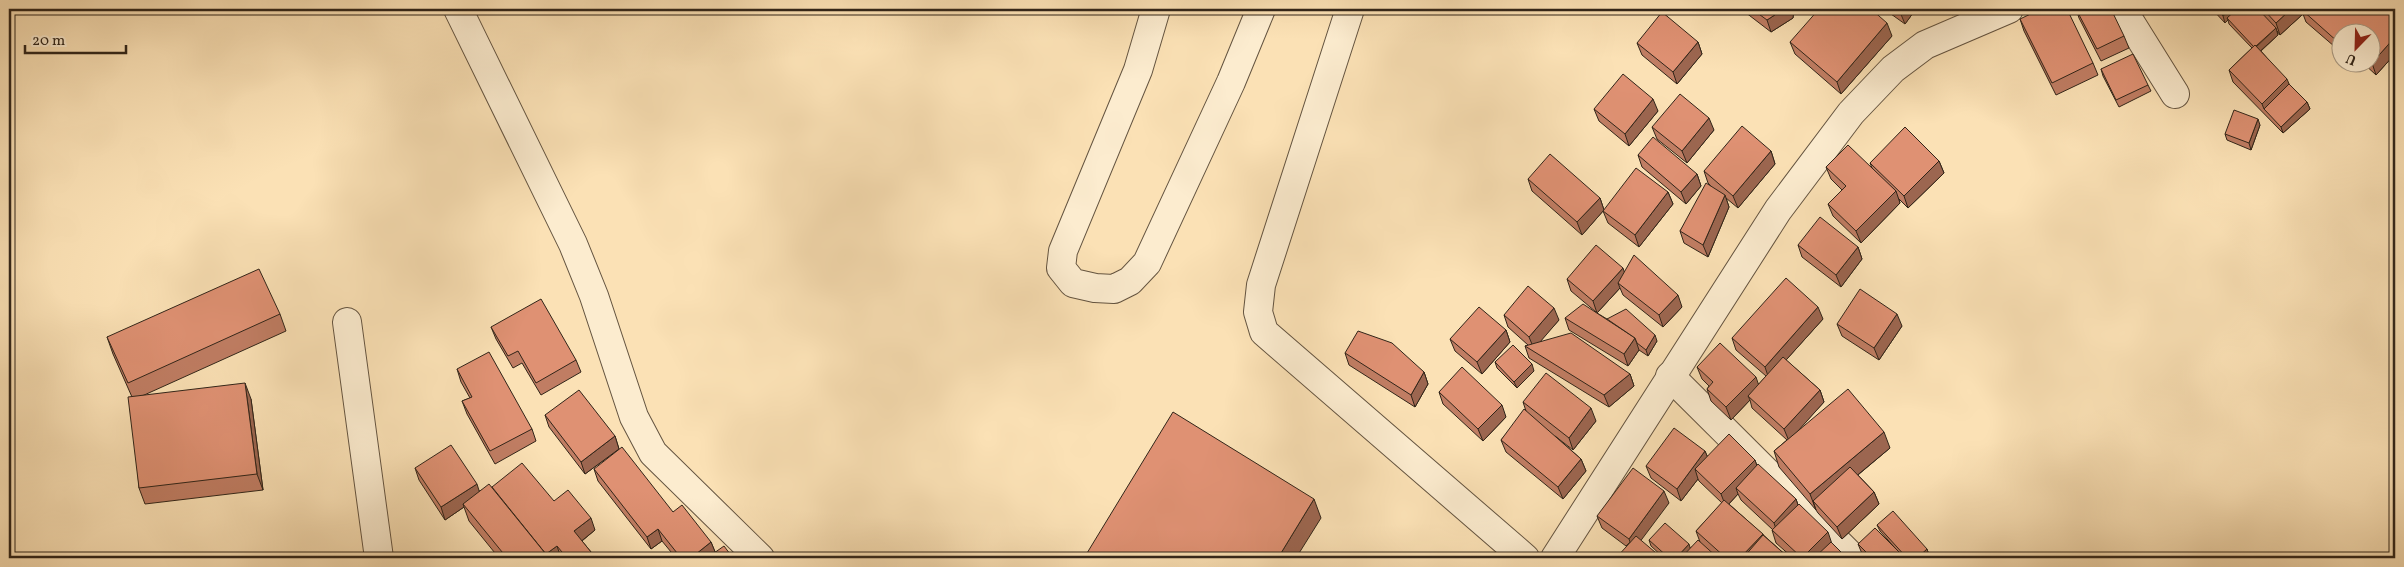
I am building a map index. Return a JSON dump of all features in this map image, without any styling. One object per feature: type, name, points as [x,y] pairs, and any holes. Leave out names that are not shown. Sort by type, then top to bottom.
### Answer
[{"type":"street","points":[[458,9],[573,244],[594,296],[640,432],[653,453],[760,558]]},
{"type":"street","points":[[1156,9],[1138,70],[1064,251],[1061,268],[1073,283],[1095,288],[1114,289],[1130,281],[1147,263],[1231,82],[1260,9]]},
{"type":"street","points":[[1350,9],[1261,285],[1258,312],[1264,332],[1525,558]]},
{"type":"street","points":[[1556,558],[1670,376],[1778,210],[1851,113],[1893,70],[1925,45],[2009,9]]},
{"type":"street","points":[[2122,9],[2176,94]]},
{"type":"street","points":[[347,322],[380,558]]},
{"type":"street","points":[[1670,376],[1853,558]]},
{"type":"building","points":[[1752,9],[1784,9],[1767,20]]},
{"type":"building","points":[[1819,9],[1871,9],[1887,23],[1837,82],[1790,42]]},
{"type":"building","points":[[2041,9],[2067,9],[2093,63],[2052,83],[2020,19]]},
{"type":"building","points":[[2076,9],[2111,9],[2124,36],[2097,49]]},
{"type":"building","points":[[2216,9],[2231,9],[2223,16]]},
{"type":"building","points":[[2237,9],[2258,9],[2276,28],[2254,47],[2227,18]]},
{"type":"building","points":[[2263,9],[2291,9],[2276,23]]},
{"type":"building","points":[[2389,9],[2395,14],[2395,37],[2382,52],[2382,22],[2332,22],[2332,37],[2302,10]]},
{"type":"building","points":[[1662,12],[1698,42],[1673,72],[1637,43]]},
{"type":"building","points":[[2255,45],[2287,79],[2262,104],[2229,70]]},
{"type":"building","points":[[2133,54],[2148,85],[2116,100],[2101,69]]},
{"type":"building","points":[[1623,74],[1653,99],[1625,134],[1594,109]]},
{"type":"building","points":[[2289,84],[2307,102],[2281,127],[2264,109]]},
{"type":"building","points":[[1680,94],[1709,118],[1682,151],[1652,127]]},
{"type":"building","points":[[2234,110],[2258,119],[2249,143],[2225,134]]},
{"type":"building","points":[[1742,126],[1771,151],[1733,196],[1704,171]]},
{"type":"building","points":[[1905,127],[1939,161],[1904,196],[1870,163]]},
{"type":"building","points":[[1653,137],[1697,174],[1681,192],[1638,155]]},
{"type":"building","points":[[1848,145],[1896,191],[1856,231],[1828,204],[1846,186],[1826,167]]},
{"type":"building","points":[[1550,154],[1600,198],[1577,222],[1528,179]]},
{"type":"building","points":[[1636,168],[1668,192],[1635,235],[1603,211]]},
{"type":"building","points":[[1706,183],[1725,195],[1703,245],[1680,231]]},
{"type":"building","points":[[1820,217],[1858,247],[1836,275],[1798,245]]},
{"type":"building","points":[[1596,245],[1623,268],[1593,301],[1567,279]]},
{"type":"building","points":[[1634,255],[1678,295],[1659,315],[1618,283]]},
{"type":"building","points":[[259,269],[280,314],[128,383],[107,337]]},
{"type":"building","points":[[1786,278],[1818,307],[1765,367],[1732,338]]},
{"type":"building","points":[[1528,286],[1554,308],[1529,337],[1504,315]]},
{"type":"building","points":[[1860,289],[1897,314],[1874,348],[1837,324]]},
{"type":"building","points":[[541,299],[576,360],[536,383],[518,351],[508,356],[491,327]]},
{"type":"building","points":[[1583,304],[1635,338],[1624,354],[1565,318]]},
{"type":"building","points":[[1479,307],[1506,330],[1477,362],[1450,339]]},
{"type":"building","points":[[1626,309],[1655,335],[1646,350],[1637,343],[1635,338],[1607,319]]},
{"type":"building","points":[[1358,331],[1392,343],[1424,372],[1411,395],[1345,353]]},
{"type":"building","points":[[1571,333],[1630,374],[1604,395],[1525,346]]},
{"type":"building","points":[[1720,343],[1756,377],[1726,407],[1707,389],[1713,382],[1697,367]]},
{"type":"building","points":[[1513,345],[1532,364],[1514,382],[1495,362]]},
{"type":"building","points":[[489,352],[532,429],[490,451],[462,401],[472,397],[457,369]]},
{"type":"building","points":[[1783,357],[1820,390],[1784,429],[1748,396]]},
{"type":"building","points":[[1462,367],[1502,405],[1478,429],[1439,392]]},
{"type":"building","points":[[1546,373],[1591,408],[1569,438],[1523,402]]},
{"type":"building","points":[[245,383],[257,474],[139,488],[128,397]]},
{"type":"building","points":[[1848,389],[1884,432],[1810,494],[1774,451]]},
{"type":"building","points":[[579,390],[615,436],[581,462],[545,415]]},
{"type":"building","points":[[1524,409],[1581,459],[1558,487],[1501,440]]},
{"type":"building","points":[[1173,412],[1314,499],[1278,558],[1084,558]]},
{"type":"building","points":[[1674,428],[1705,451],[1677,489],[1646,466]]},
{"type":"building","points":[[1729,434],[1755,460],[1721,494],[1695,469]]},
{"type":"building","points":[[451,445],[477,484],[441,507],[415,468]]},
{"type":"building","points":[[622,447],[673,512],[682,505],[711,542],[691,558],[681,558],[658,529],[647,537],[594,469]]},
{"type":"building","points":[[522,463],[554,501],[568,490],[591,518],[574,531],[595,557],[567,558],[557,546],[546,554],[492,487]]},
{"type":"building","points":[[1758,464],[1796,499],[1774,523],[1736,488]]},
{"type":"building","points":[[1850,467],[1874,492],[1837,527],[1813,501]]},
{"type":"building","points":[[1633,468],[1664,491],[1629,539],[1597,516]]},
{"type":"building","points":[[489,484],[549,558],[507,558],[463,504]]},
{"type":"building","points":[[1724,500],[1763,534],[1740,558],[1726,558],[1696,531]]},
{"type":"building","points":[[1799,504],[1828,532],[1802,558],[1772,530]]},
{"type":"building","points":[[1893,511],[1927,549],[1917,558],[1907,558],[1877,525]]},
{"type":"building","points":[[1665,523],[1689,544],[1676,558],[1669,558],[1649,540]]},
{"type":"building","points":[[1875,528],[1905,558],[1872,558],[1858,544]]},
{"type":"building","points":[[1763,535],[1789,558],[1743,558]]},
{"type":"building","points":[[1636,536],[1662,558],[1616,558]]},
{"type":"building","points":[[1698,540],[1718,558],[1681,558]]},
{"type":"building","points":[[1831,542],[1847,558],[1814,558]]},
{"type":"building","points":[[724,546],[733,558],[707,558]]}]
